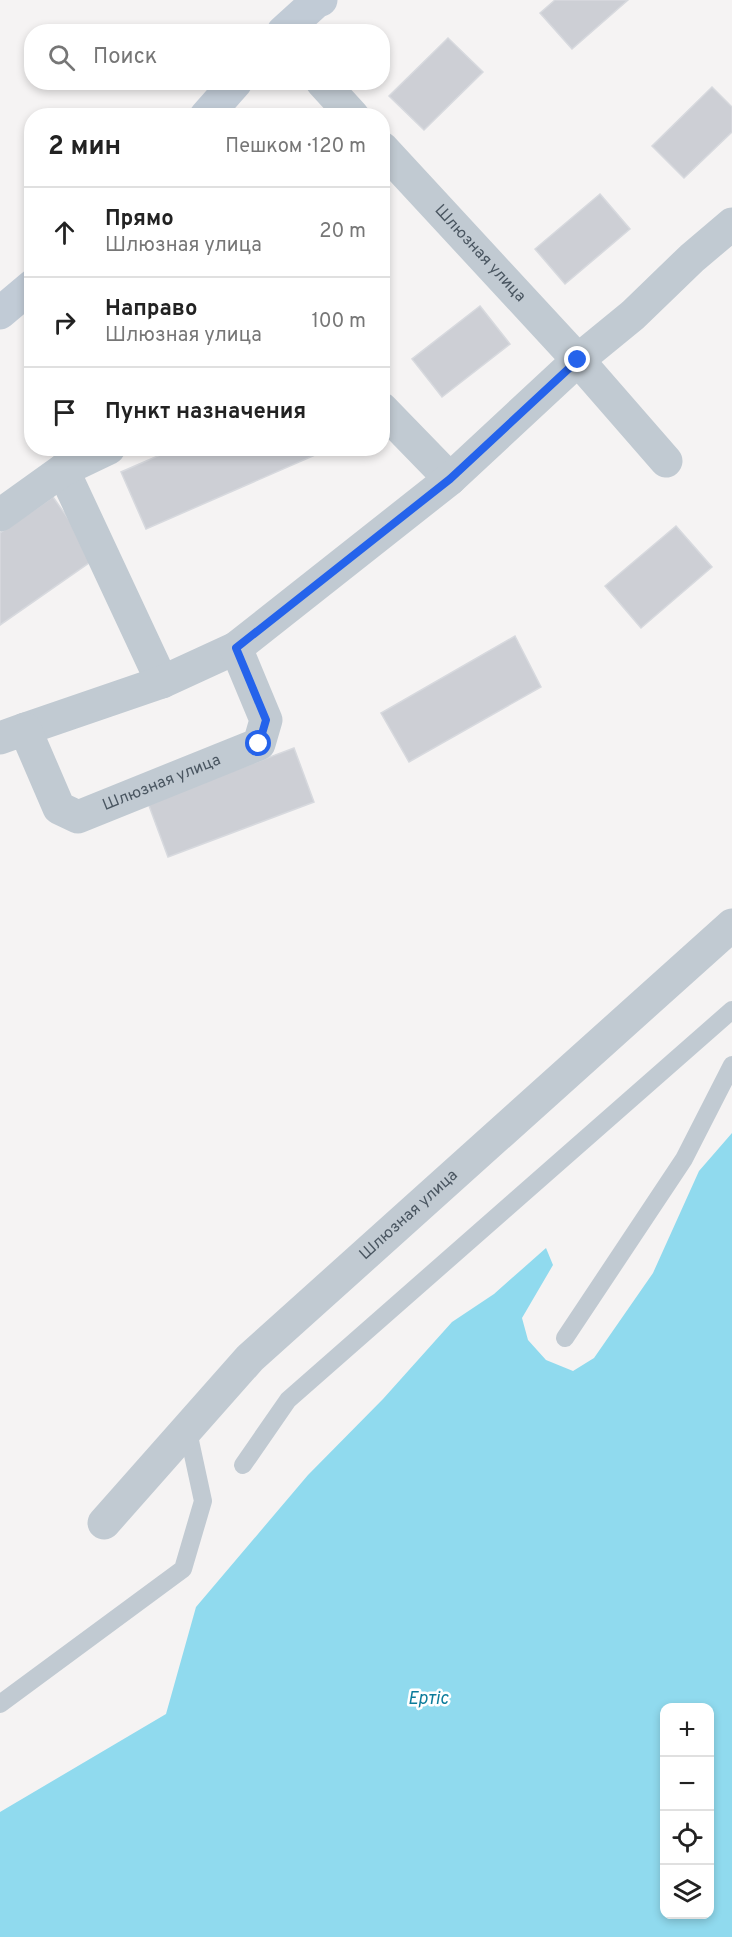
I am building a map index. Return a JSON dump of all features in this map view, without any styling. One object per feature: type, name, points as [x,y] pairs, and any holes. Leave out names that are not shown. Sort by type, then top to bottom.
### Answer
[{"type":"street","points":[[292,24],[317,1]]},
{"type":"street","points":[[213,108],[229,90]]},
{"type":"street","points":[[329,90],[346,108]]},
{"type":"street","name":"Шлюзная улица","points":[[390,157],[578,360],[666,461]]},
{"type":"street","points":[[13,734],[162,682],[236,648],[450,479],[578,360],[633,315],[692,258],[732,224]]},
{"type":"street","points":[[0,313],[24,293]]},
{"type":"street","points":[[390,417],[450,479]]},
{"type":"street","points":[[0,515],[63,470],[92,456]]},
{"type":"street","points":[[63,470],[162,682]]},
{"type":"street","name":"Шлюзная улица","points":[[13,734],[59,808],[78,817],[259,744],[266,720],[236,648]]},
{"type":"street","name":"Шлюзная улица","points":[[104,1523],[250,1358],[732,925]]},
{"type":"lane","points":[[243,1465],[288,1400],[732,1010]]},
{"type":"lane","points":[[565,1338],[684,1159],[732,1065]]},
{"type":"lane","points":[[0,1704],[183,1569],[203,1501],[187,1428]]},
{"type":"water","name":"Ертіс","points":[[732,1133],[732,1937],[0,1937],[0,1812],[166,1714],[196,1607],[308,1475],[383,1399],[452,1322],[494,1294],[546,1248],[553,1265],[522,1318],[528,1340],[546,1360],[573,1371],[594,1358],[653,1273],[699,1171]]},
{"type":"building","points":[[555,0],[628,0],[572,49],[540,13]]},
{"type":"building","points":[[448,38],[483,72],[424,130],[389,96]]},
{"type":"building","points":[[712,87],[732,107],[732,132],[684,178],[652,146]]},
{"type":"building","points":[[600,194],[630,229],[565,284],[535,249]]},
{"type":"building","points":[[480,306],[510,344],[442,397],[412,359]]},
{"type":"building","points":[[158,456],[313,456],[146,529],[121,472]]},
{"type":"building","points":[[53,497],[96,558],[0,625],[0,533]]},
{"type":"building","points":[[676,526],[712,567],[641,628],[605,586]]},
{"type":"building","points":[[515,636],[541,687],[409,762],[381,713]]},
{"type":"building","points":[[294,748],[314,802],[168,857],[148,803]]},
{"type":"route","points":[[259,744],[266,720],[236,648],[450,479],[578,360]]}]
